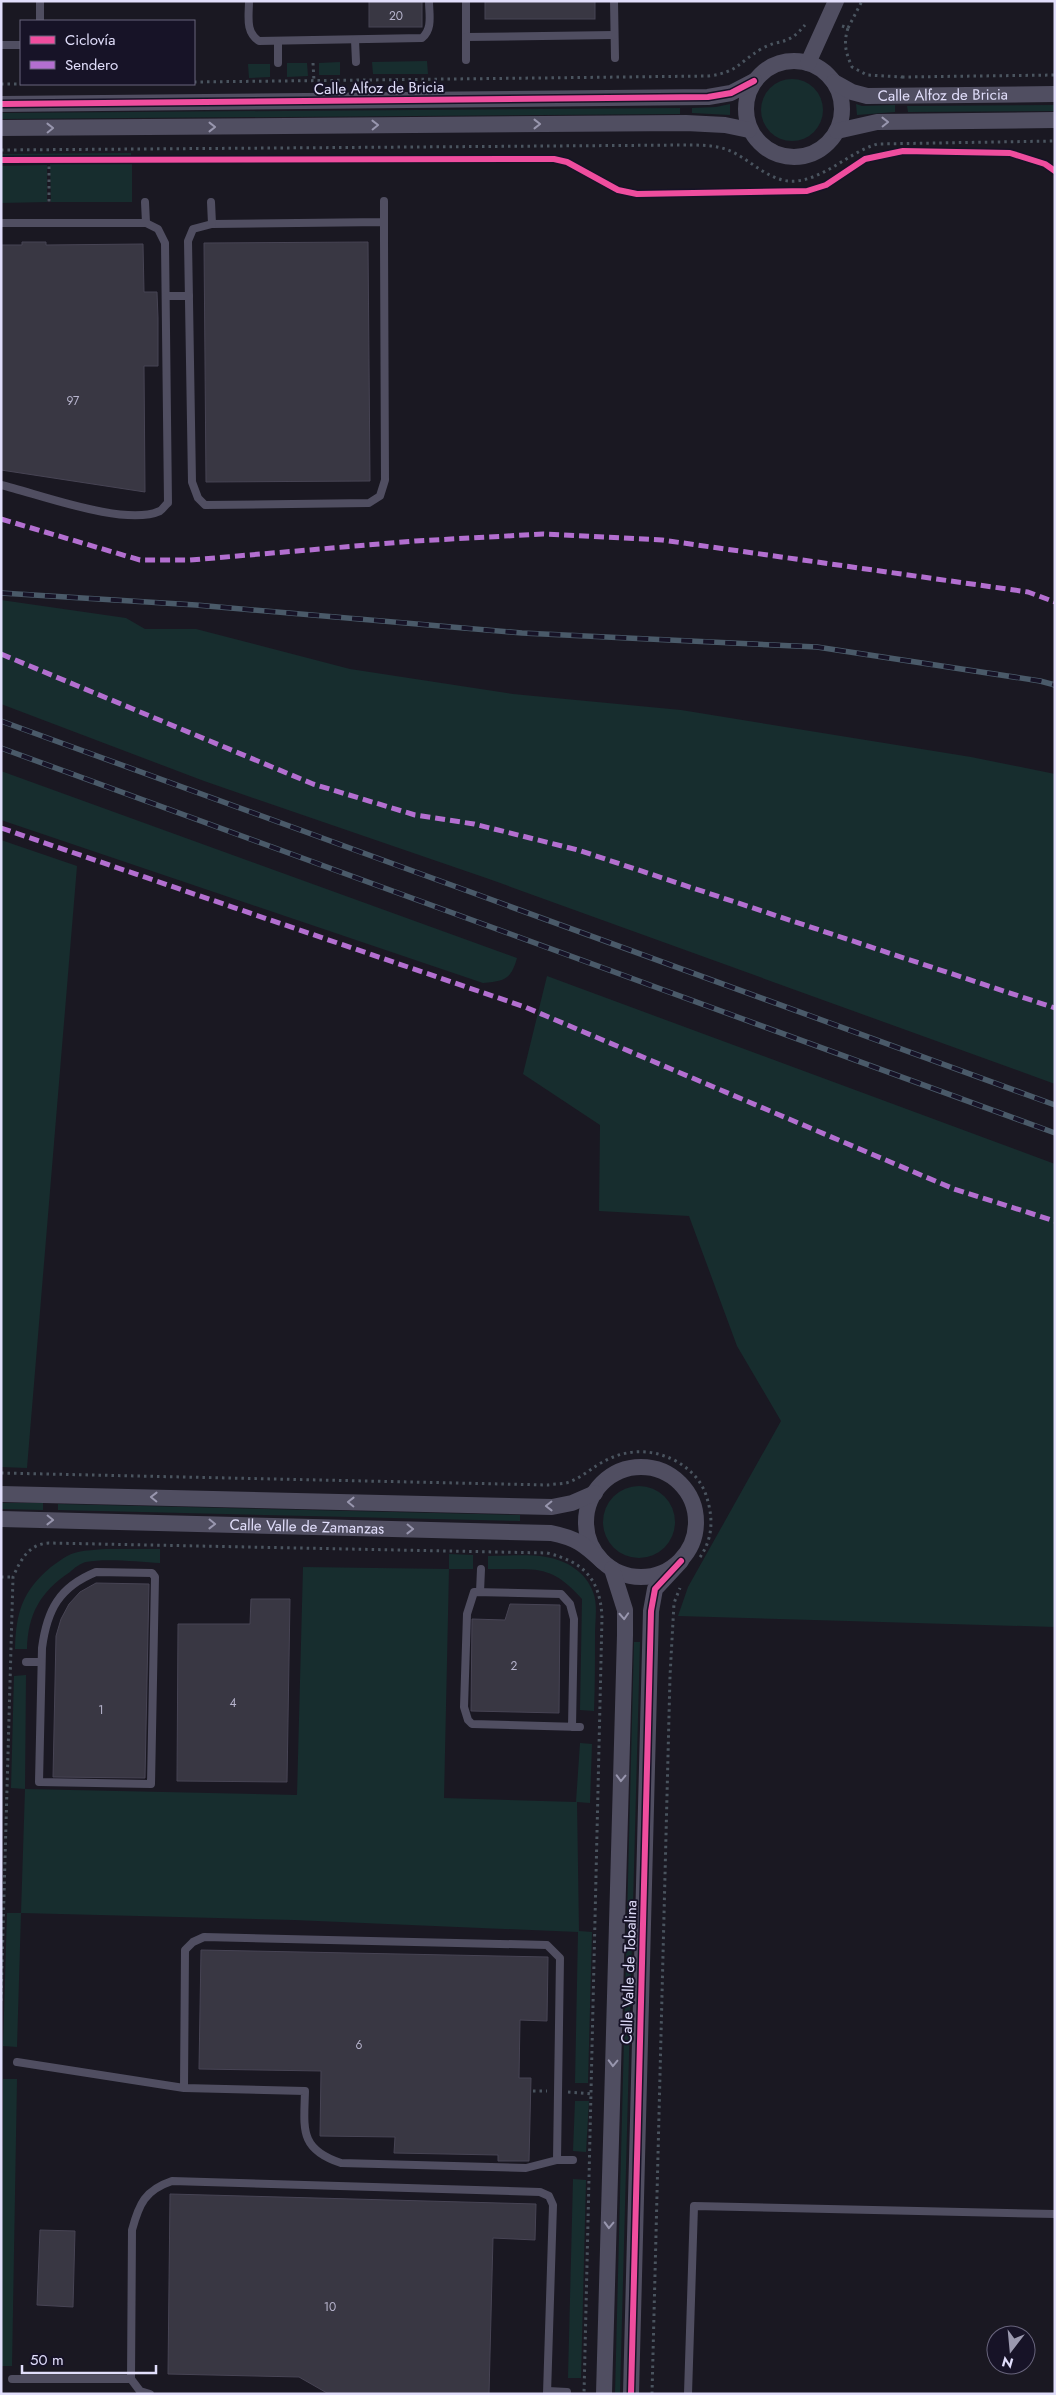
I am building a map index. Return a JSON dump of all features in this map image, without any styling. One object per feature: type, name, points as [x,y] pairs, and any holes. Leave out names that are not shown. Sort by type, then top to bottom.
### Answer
[{"type":"street","points":[[808,63],[836,1]]},
{"type":"street","points":[[796,61],[808,63],[818,67],[834,82],[842,106],[837,131],[830,142],[819,151],[793,158],[780,156],[767,150],[757,141],[750,130],[746,118],[745,105],[754,81],[772,66],[796,61]]},
{"type":"street","name":"Calle Alfoz de Bricia","points":[[1,104],[708,97],[730,93],[754,81]]},
{"type":"street","name":"Calle Alfoz de Bricia","points":[[834,82],[861,95],[1055,94]]},
{"type":"street","name":"Calle Alfoz de Bricia","points":[[837,131],[864,124],[902,122],[1055,120]]},
{"type":"street","points":[[1,128],[711,123],[750,130]]},
{"type":"street","points":[[654,1468],[673,1477],[690,1497],[696,1511],[697,1524],[694,1538],[681,1561],[671,1569],[653,1576],[642,1577],[623,1574],[608,1565],[590,1543],[587,1530],[587,1514],[595,1493],[608,1478],[628,1469],[654,1468]]},
{"type":"street","name":"Calle Valle de Zamanzas","points":[[1,1494],[552,1507],[572,1503],[595,1493]]},
{"type":"street","name":"Calle Valle de Zamanzas","points":[[1,1520],[550,1533],[570,1537],[583,1543],[608,1565]]},
{"type":"street","name":"Calle Valle de Tobalina","points":[[631,2394],[651,1611],[655,1589],[681,1561]]},
{"type":"street","name":"Calle Valle de Tobalina","points":[[604,2394],[625,1635],[625,1610],[608,1565]]},
{"type":"lane","points":[[40,1],[40,20]]},
{"type":"lane","points":[[249,1],[249,31],[252,37],[259,41],[422,38],[428,33],[429,1]]},
{"type":"lane","points":[[466,1],[466,60]]},
{"type":"lane","points":[[614,1],[615,58]]},
{"type":"lane","points":[[466,37],[614,35]]},
{"type":"lane","points":[[355,40],[356,62]]},
{"type":"lane","points":[[278,41],[278,63]]},
{"type":"lane","points":[[1,45],[20,44]]},
{"type":"lane","points":[[384,201],[385,480],[380,496],[369,503],[205,505],[198,498],[192,482],[188,242],[193,230],[212,224],[384,222]]},
{"type":"lane","points":[[145,202],[146,223]]},
{"type":"lane","points":[[211,202],[212,224]]},
{"type":"lane","points":[[1,223],[146,223],[158,229],[165,243],[168,503],[161,511],[142,515],[120,515],[1,485]]},
{"type":"lane","points":[[166,296],[189,296]]},
{"type":"lane","points":[[480,1592],[481,1569]]},
{"type":"lane","points":[[96,1572],[152,1573],[155,1576],[151,1784],[39,1782],[42,1662],[44,1631],[52,1609],[65,1590],[79,1578],[96,1572]]},
{"type":"lane","points":[[474,1592],[480,1592],[561,1594],[570,1604],[574,1619],[576,1727],[472,1724],[468,1720],[464,1707],[467,1614],[474,1592]]},
{"type":"lane","points":[[26,1662],[42,1662]]},
{"type":"lane","points":[[184,2088],[185,1950],[198,1940],[214,1937],[547,1945],[560,1958],[557,2160]]},
{"type":"lane","points":[[17,2062],[184,2088],[305,2091],[304,2133],[313,2150],[326,2158],[341,2163],[526,2168],[557,2160],[573,2160]]},
{"type":"lane","points":[[150,2394],[140,2391],[131,2379],[132,2230],[138,2207],[156,2186],[172,2181],[540,2192],[548,2196],[553,2205],[547,2392],[567,2392]]},
{"type":"lane","points":[[688,2394],[694,2206],[1055,2214]]},
{"type":"lane","points":[[12,2379],[131,2379]]},
{"type":"path","points":[[862,1],[848,28],[845,46],[852,67],[867,75],[902,77],[1055,75]]},
{"type":"path","points":[[195,82],[709,76],[732,70],[763,48],[788,41],[797,35],[808,20]]},
{"type":"path","points":[[826,20],[848,28]]},
{"type":"path","points":[[313,63],[314,81]]},
{"type":"path","points":[[901,95],[902,77]]},
{"type":"path","points":[[1,84],[20,84]]},
{"type":"path","points":[[902,122],[903,142]]},
{"type":"path","points":[[1,150],[713,146],[728,150],[773,176],[796,181],[814,177],[860,149],[876,144],[903,142],[1055,141]]},
{"type":"path","points":[[39,160],[57,160]]},
{"type":"path","points":[[49,160],[49,202]]},
{"type":"path","points":[[1,1473],[508,1484]]},
{"type":"path","points":[[1,2001],[13,1577],[28,1551],[40,1544],[50,1543],[547,1553],[564,1557],[584,1570],[599,1591],[602,1617],[584,2394]]},
{"type":"path","points":[[1,1576],[13,1577]]},
{"type":"path","points":[[575,2092],[592,2094]]},
{"type":"green space","points":[[427,61],[428,74],[373,74],[372,62]]},
{"type":"green space","points":[[340,62],[340,75],[319,75],[319,63]]},
{"type":"green space","points":[[287,63],[307,63],[308,76],[287,77]]},
{"type":"green space","points":[[248,64],[270,64],[270,77],[249,78]]},
{"type":"green space","points":[[786,79],[798,79],[814,88],[821,98],[823,110],[821,122],[814,132],[798,141],[786,141],[775,136],[766,127],[761,116],[761,104],[766,93],[775,84]]},
{"type":"green space","points":[[730,104],[730,115],[692,113],[692,108],[716,107]]},
{"type":"green space","points":[[856,104],[862,106],[895,105],[895,112],[857,115]]},
{"type":"green space","points":[[1055,105],[1055,111],[908,112],[907,106]]},
{"type":"green space","points":[[680,108],[680,114],[1,119],[1,113]]},
{"type":"green space","points":[[131,153],[131,156],[1,157],[1,154]]},
{"type":"green space","points":[[50,164],[132,164],[132,202],[51,202]]},
{"type":"green space","points":[[47,165],[47,202],[1,203],[1,166]]},
{"type":"green space","points":[[1,600],[126,618],[145,629],[196,629],[350,669],[513,694],[681,710],[971,757],[1055,774],[1055,1084],[489,879],[204,781],[1,704]]},
{"type":"green space","points":[[1,771],[517,958],[515,965],[506,978],[483,983],[1,820]]},
{"type":"green space","points":[[1,840],[77,866],[27,1468],[1,1467]]},
{"type":"green space","points":[[547,976],[1055,1164],[1055,1627],[678,1616],[688,1587],[781,1421],[737,1346],[689,1216],[599,1211],[600,1125],[523,1074]]},
{"type":"green space","points":[[646,1486],[665,1496],[673,1508],[675,1522],[673,1536],[665,1548],[653,1556],[632,1558],[613,1548],[605,1536],[603,1515],[613,1496],[625,1488]]},
{"type":"green space","points":[[1,1503],[43,1503],[43,1510],[1,1509]]},
{"type":"green space","points":[[58,1504],[520,1515],[520,1521],[58,1510]]},
{"type":"green space","points":[[105,1549],[160,1549],[160,1563],[103,1560],[86,1562],[80,1565],[43,1596],[33,1615],[27,1649],[15,1649],[17,1624],[22,1604],[33,1585],[41,1576],[57,1562],[71,1554]]},
{"type":"green space","points":[[449,1554],[473,1555],[473,1569],[449,1569]]},
{"type":"green space","points":[[488,1556],[546,1557],[568,1564],[586,1579],[595,1597],[596,1607],[594,1711],[580,1710],[582,1599],[560,1579],[540,1570],[488,1569]]},
{"type":"green space","points":[[303,1567],[449,1569],[444,1798],[576,1802],[580,1743],[592,1744],[590,1803],[577,1802],[579,1931],[592,1932],[588,2083],[575,2083],[578,1932],[294,1920],[21,1913],[25,1789],[297,1795]]},
{"type":"green space","points":[[634,1642],[640,1642],[620,2394],[615,2394]]},
{"type":"green space","points":[[26,1675],[25,1789],[11,1788],[14,1676]]},
{"type":"green space","points":[[7,1913],[21,1913],[17,2047],[3,2046]]},
{"type":"green space","points":[[3,2079],[17,2079],[12,2366],[1,2366]]},
{"type":"green space","points":[[575,2101],[589,2101],[586,2152],[573,2151]]},
{"type":"green space","points":[[573,2179],[586,2180],[581,2378],[568,2378]]},
{"type":"building","points":[[369,1],[422,1],[422,27],[369,27]]},
{"type":"building","points":[[485,1],[595,1],[595,19],[485,19]]},
{"type":"building","points":[[22,242],[46,242],[46,245],[143,244],[144,292],[157,292],[158,318],[158,366],[144,366],[145,492],[1,470],[1,245],[22,245]]},
{"type":"building","points":[[368,242],[370,481],[206,482],[204,243]]},
{"type":"building","points":[[96,1583],[149,1584],[145,1778],[53,1777],[56,1636],[61,1619],[69,1604],[80,1592]]},
{"type":"building","points":[[251,1599],[290,1599],[287,1782],[177,1781],[178,1624],[250,1624]]},
{"type":"building","points":[[510,1604],[560,1605],[559,1713],[471,1711],[472,1619],[505,1620]]},
{"type":"building","points":[[201,1950],[548,1957],[547,2021],[520,2020],[519,2078],[531,2078],[529,2161],[498,2161],[498,2155],[394,2153],[395,2137],[320,2136],[321,2071],[199,2069]]},
{"type":"building","points":[[170,2194],[536,2204],[535,2240],[493,2238],[489,2394],[327,2393],[299,2377],[168,2374]]},
{"type":"building","points":[[40,2230],[75,2231],[73,2307],[37,2305]]},
{"type":"railway","points":[[1,593],[196,605],[522,633],[817,647],[1040,681],[1055,685]]},
{"type":"railway","points":[[1,721],[1055,1105]]},
{"type":"railway","points":[[1,748],[1055,1133]]},
{"type":"marked path","points":[[1,519],[140,560],[190,560],[415,541],[543,534],[662,540],[1028,592],[1055,602]]},
{"type":"marked path","points":[[1,654],[313,784],[415,815],[474,824],[578,850],[1055,1008]]},
{"type":"marked path","points":[[1,828],[525,1007],[954,1189],[1055,1221]]},
{"type":"cycle path","points":[[1,104],[708,97],[731,93],[754,81]]},
{"type":"cycle path","points":[[1,160],[554,159],[567,162],[618,190],[637,194],[807,191],[826,185],[865,159],[903,151],[1010,153],[1045,164],[1055,171]]},
{"type":"cycle path","points":[[631,2394],[651,1611],[655,1589],[681,1561]]}]
